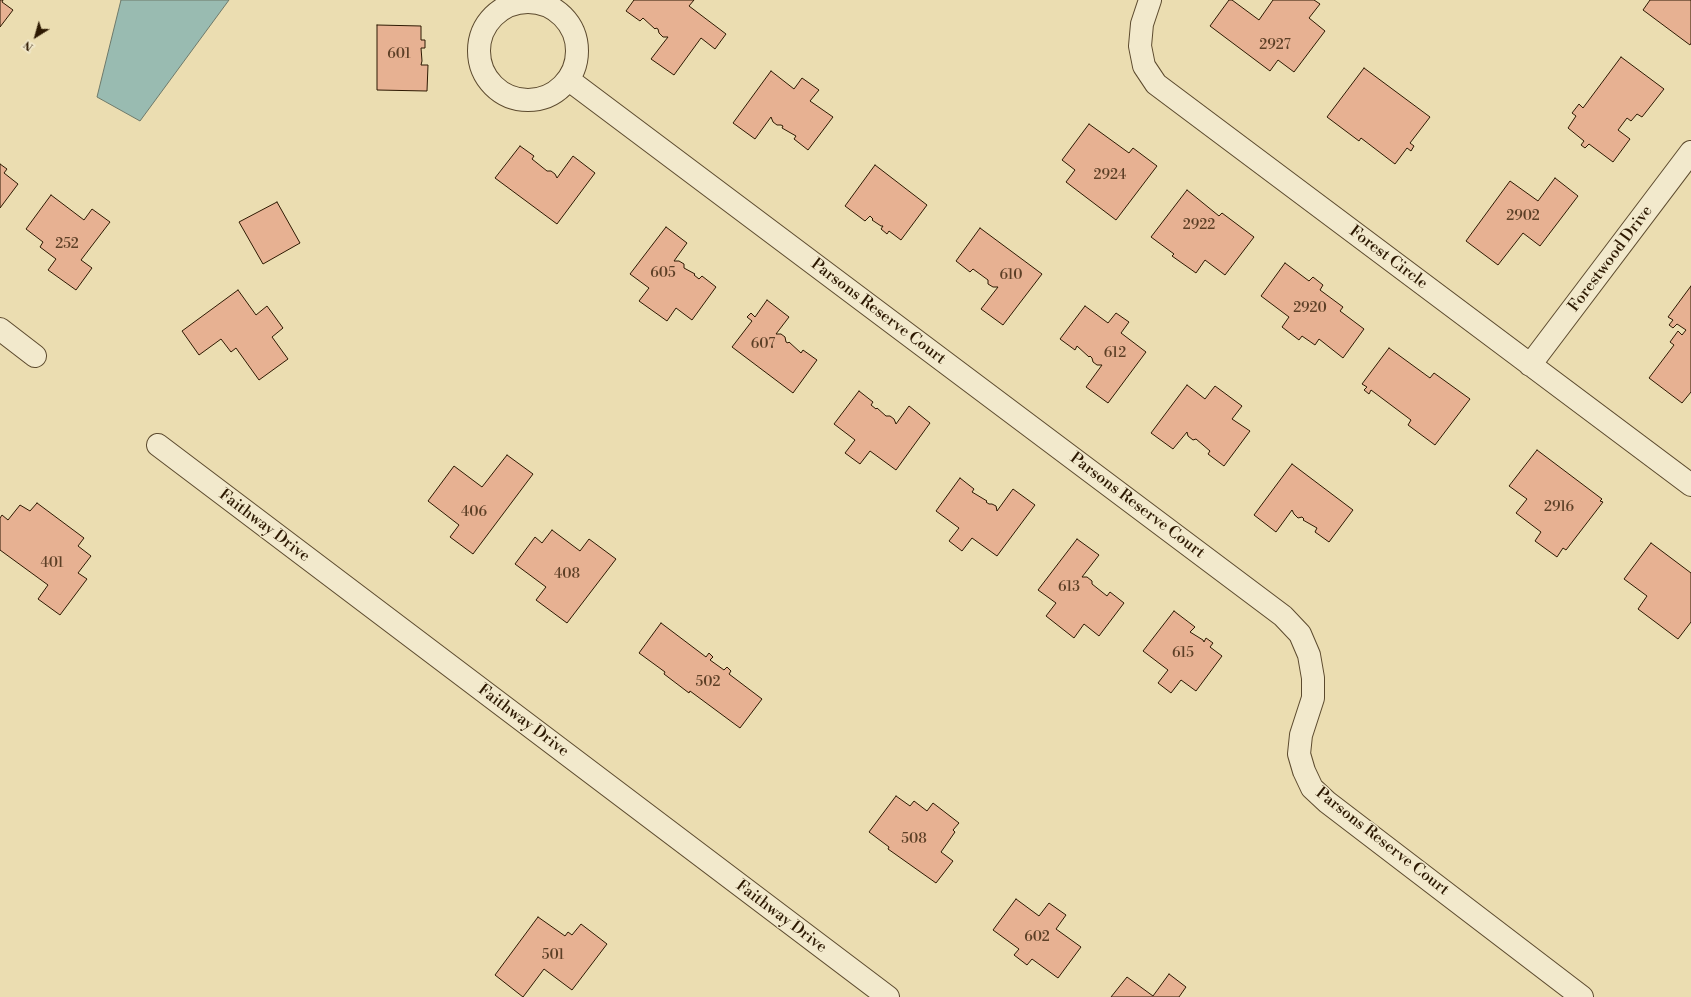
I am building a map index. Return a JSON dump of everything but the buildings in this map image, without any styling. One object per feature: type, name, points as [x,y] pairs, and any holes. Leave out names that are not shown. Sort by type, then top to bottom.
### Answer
[{"type":"street","name":"Forest Circle","points":[[1150,0],[1142,24],[1140,46],[1144,66],[1156,84],[1530,366],[1691,485]]},
{"type":"street","points":[[526,2],[542,4],[556,11],[568,21],[575,35],[578,51],[576,66],[569,80],[557,92],[541,99],[525,101],[508,96],[494,87],[484,73],[479,57],[480,40],[487,24],[497,13],[511,5],[526,2]]},
{"type":"street","name":"Parsons Reserve Court","points":[[569,80],[1283,616],[1300,634],[1309,655],[1314,678],[1313,698],[1301,735],[1299,754],[1304,771],[1312,788],[1333,806],[1582,997]]},
{"type":"street","name":"Forestwood Drive","points":[[1530,366],[1691,152]]},
{"type":"street","points":[[0,329],[36,356]]},
{"type":"street","name":"Faithway Drive","points":[[158,445],[888,997]]},
{"type":"water","points":[[121,0],[229,0],[140,121],[97,97]]}]
